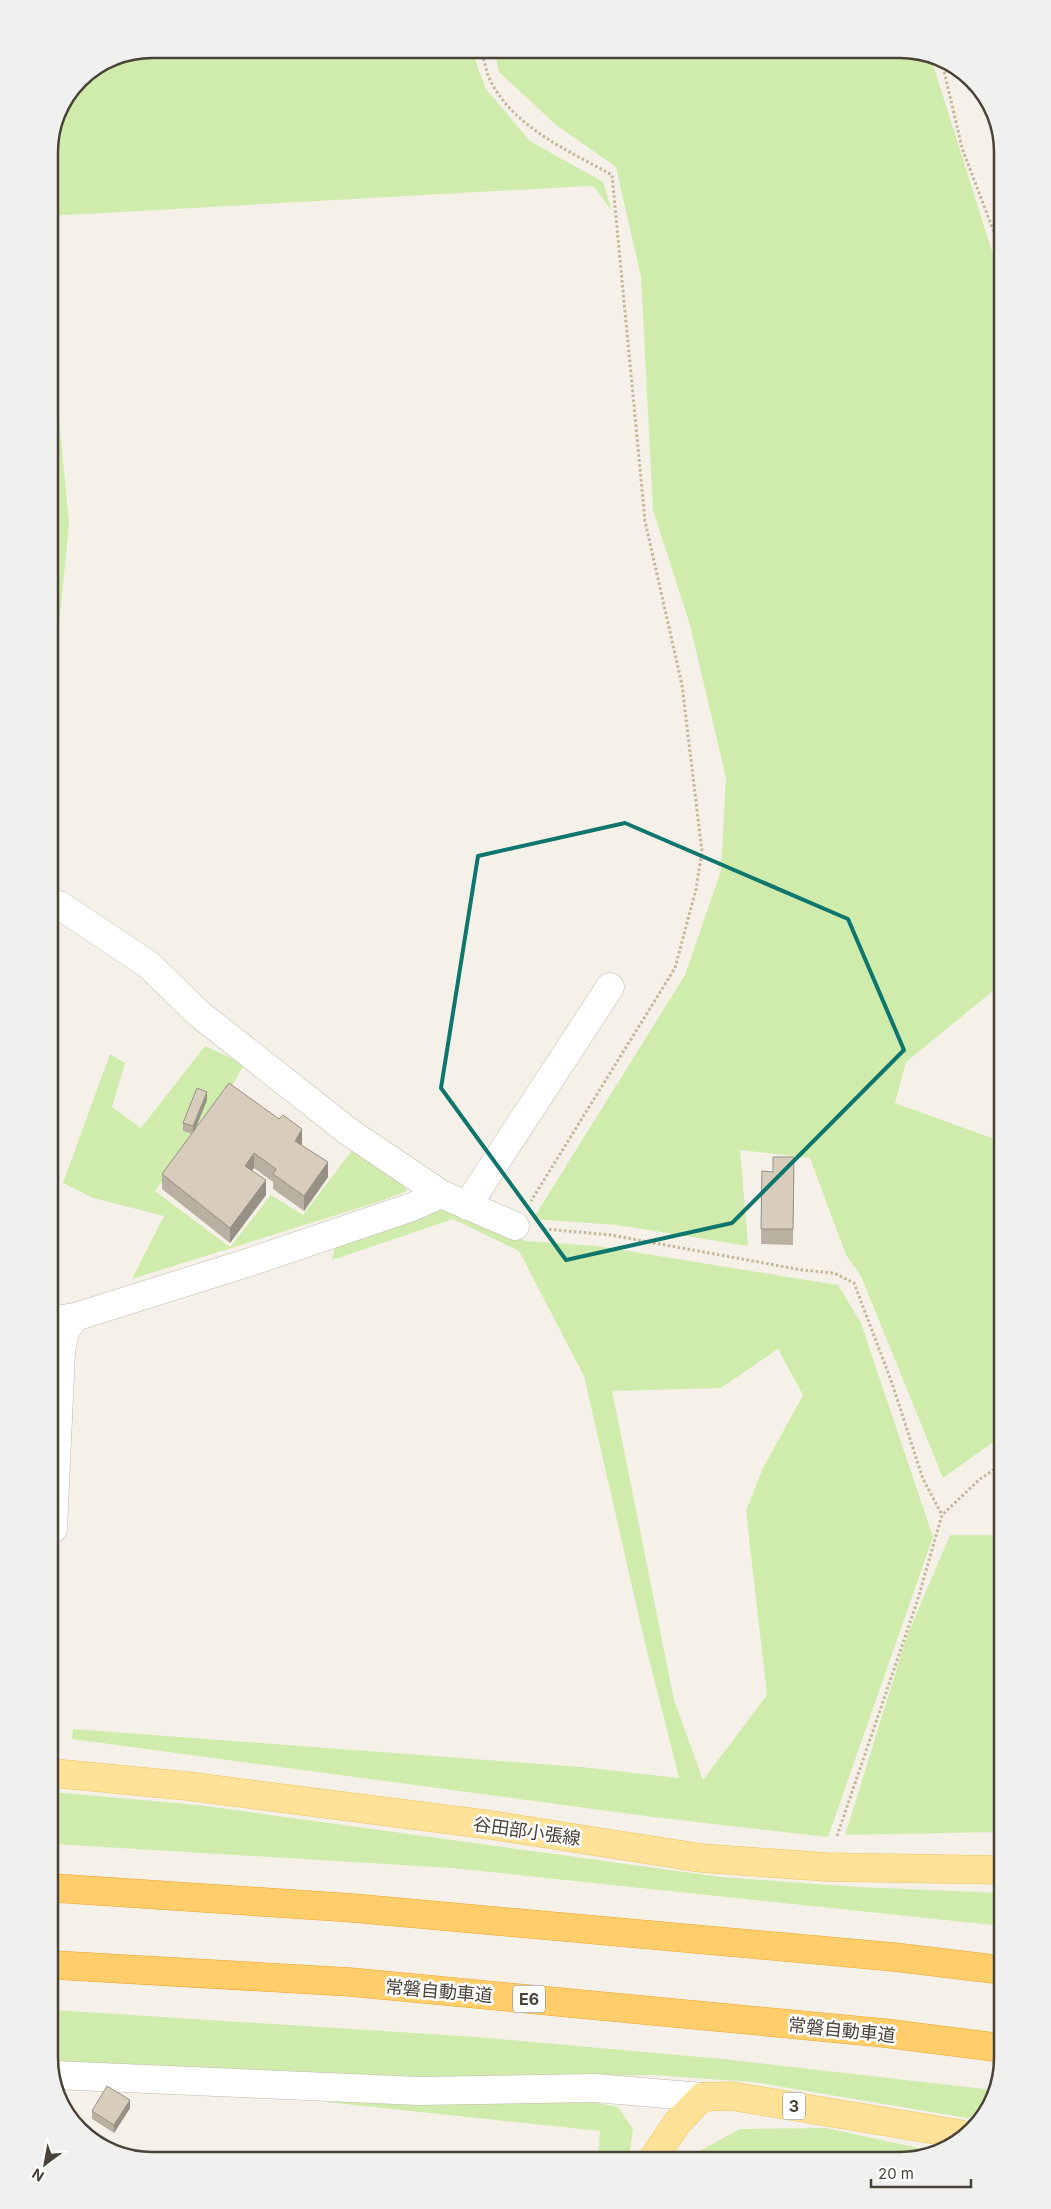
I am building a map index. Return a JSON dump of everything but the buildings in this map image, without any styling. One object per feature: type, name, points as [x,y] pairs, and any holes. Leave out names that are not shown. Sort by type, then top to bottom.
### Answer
[{"type":"highway","points":[[58,1888],[353,1908],[894,1956],[994,1969]]},
{"type":"highway","name":"常磐自動車道","points":[[58,1965],[350,1982],[874,2032],[994,2047]]},
{"type":"main road","name":"谷田部小張線","points":[[58,1773],[187,1786],[491,1825],[701,1858],[826,1867],[994,1870]]},
{"type":"main road","name":"3","points":[[702,2097],[731,2096],[955,2133]]},
{"type":"main road","points":[[658,2152],[677,2124],[702,2097]]},
{"type":"street","points":[[58,904],[149,964],[198,1013],[279,1079],[349,1132],[441,1194],[515,1226]]},
{"type":"street","points":[[467,1206],[610,987]]},
{"type":"street","points":[[58,1418],[61,1352],[65,1331],[64,1322],[412,1207],[441,1194]]},
{"type":"street","points":[[59,2075],[419,2091],[595,2088],[702,2097]]},
{"type":"path","points":[[484,58],[491,82],[513,112],[549,140],[612,175],[644,521],[682,685],[702,852],[696,890],[675,968],[515,1226],[611,1235],[802,1270],[834,1273],[854,1283],[892,1383],[923,1479],[942,1515]]},
{"type":"path","points":[[943,68],[962,148],[994,232]]},
{"type":"path","points":[[826,1867],[869,1736],[917,1602],[942,1515],[980,1478],[994,1469]]},
{"type":"highlighted area","points":[[625,823],[848,919],[904,1050],[732,1223],[566,1260],[441,1088],[478,856]]},
{"type":"green space","points":[[474,58],[486,89],[530,141],[603,182],[612,211],[594,187],[588,186],[58,215],[58,139],[67,110],[77,94],[102,71],[121,62],[133,59]]},
{"type":"green space","points":[[496,58],[912,58],[933,64],[994,258],[994,990],[906,1062],[895,1103],[994,1139],[994,1441],[943,1478],[861,1276],[846,1255],[810,1158],[740,1150],[748,1246],[617,1225],[533,1219],[685,975],[721,871],[726,778],[690,625],[653,510],[641,277],[616,167],[556,125],[499,72]]},
{"type":"green space","points":[[58,406],[69,523],[58,637]]},
{"type":"green space","points":[[205,1046],[244,1064],[230,1090],[155,1191],[230,1247],[271,1195],[303,1215],[353,1149],[400,1181],[407,1191],[381,1201],[132,1279],[164,1216],[93,1198],[63,1183],[110,1054],[125,1063],[112,1107],[141,1128]]},
{"type":"green space","points":[[450,1207],[488,1227],[526,1241],[597,1246],[838,1285],[861,1323],[933,1537],[828,1837],[653,1817],[72,1739],[73,1729],[581,1767],[679,1778],[645,1643],[584,1376],[519,1251],[453,1219],[332,1260],[335,1247]],"holes":[[[778,1349],[803,1395],[763,1468],[746,1511],[767,1695],[703,1780],[674,1700],[612,1391],[721,1388]]]},
{"type":"green space","points":[[950,1535],[992,1535],[994,1537],[994,1832],[845,1835],[907,1636]]},
{"type":"green space","points":[[58,1792],[198,1805],[721,1877],[858,1887],[994,1893],[994,1925],[452,1868],[58,1844]]},
{"type":"green space","points":[[58,2010],[477,2037],[723,2059],[988,2089],[978,2110],[971,2119],[753,2082],[653,2075],[467,2079],[58,2063]]},
{"type":"green space","points":[[577,2099],[618,2107],[633,2129],[630,2152],[598,2152],[600,2131],[326,2102]]},
{"type":"green space","points":[[826,2128],[923,2149],[900,2152],[698,2152],[740,2129]]}]
